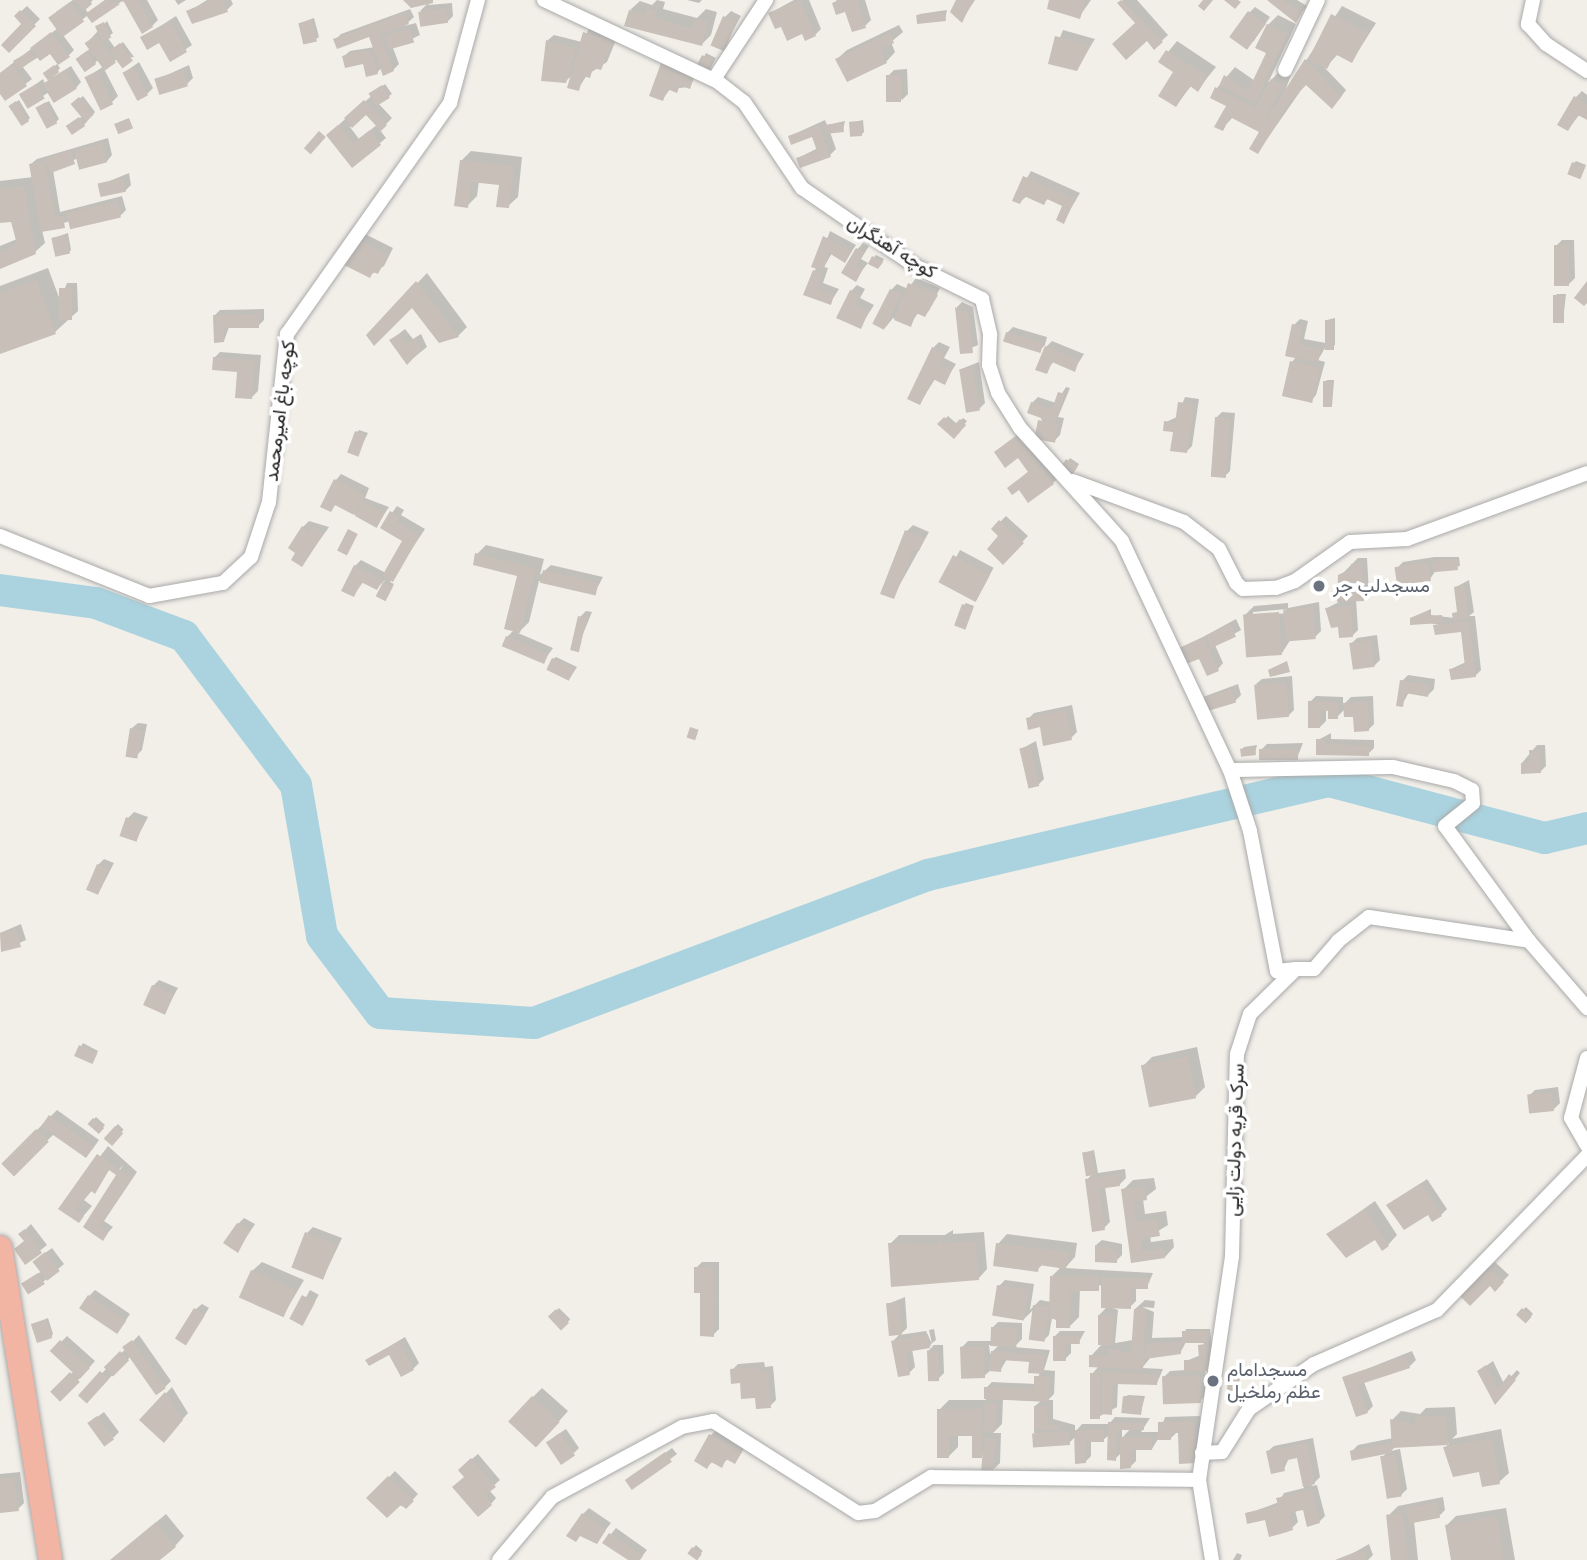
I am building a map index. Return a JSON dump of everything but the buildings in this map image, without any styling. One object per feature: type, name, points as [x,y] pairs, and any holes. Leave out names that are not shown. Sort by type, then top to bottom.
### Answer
[{"type":"highway","points":[[0,1247],[50,1560]]},
{"type":"street","name":"کوچه باغ امیرمحمد","points":[[0,536],[149,596],[223,583],[251,557],[269,502],[287,334],[450,103],[478,0]]},
{"type":"street","name":"کوچه آهنگران","points":[[544,0],[714,79],[744,102],[802,188],[915,266],[982,299],[990,335],[989,365],[998,393],[1020,428],[1069,479],[1122,541],[1230,769],[1250,831],[1277,971],[1296,969]]},
{"type":"street","points":[[714,79],[766,0]]},
{"type":"street","points":[[1285,70],[1318,0]]},
{"type":"street","points":[[1533,0],[1528,24],[1546,44],[1587,71]]},
{"type":"street","points":[[1069,479],[1184,522],[1219,549],[1236,583],[1243,589],[1276,588],[1294,581],[1350,542],[1407,539],[1587,473]]},
{"type":"street","points":[[1230,769],[1393,767],[1454,781],[1472,790],[1473,803],[1445,826],[1529,941],[1587,1008]]},
{"type":"street","name":"سرک قریه دولت زایی","points":[[1212,1560],[1199,1480],[1232,1256],[1237,1054],[1250,1014],[1296,969],[1314,969],[1338,940],[1369,917],[1529,941]]},
{"type":"street","points":[[1587,1058],[1570,1118],[1587,1146]]},
{"type":"street","points":[[1202,1453],[1222,1452],[1249,1409],[1314,1364],[1437,1310],[1587,1156]]},
{"type":"street","points":[[499,1560],[552,1497],[682,1427],[713,1421],[858,1513],[876,1511],[931,1477],[1199,1480]]},
{"type":"waterway","points":[[0,590],[96,603],[184,636],[296,785],[322,936],[380,1013],[534,1023],[928,875],[1329,781],[1545,838],[1587,828]]},
{"type":"place","name":"مسجدلب جر","points":[[1319,586]]},
{"type":"place","name":"مسجدامام عظم رملخیل","points":[[1213,1381]]}]
